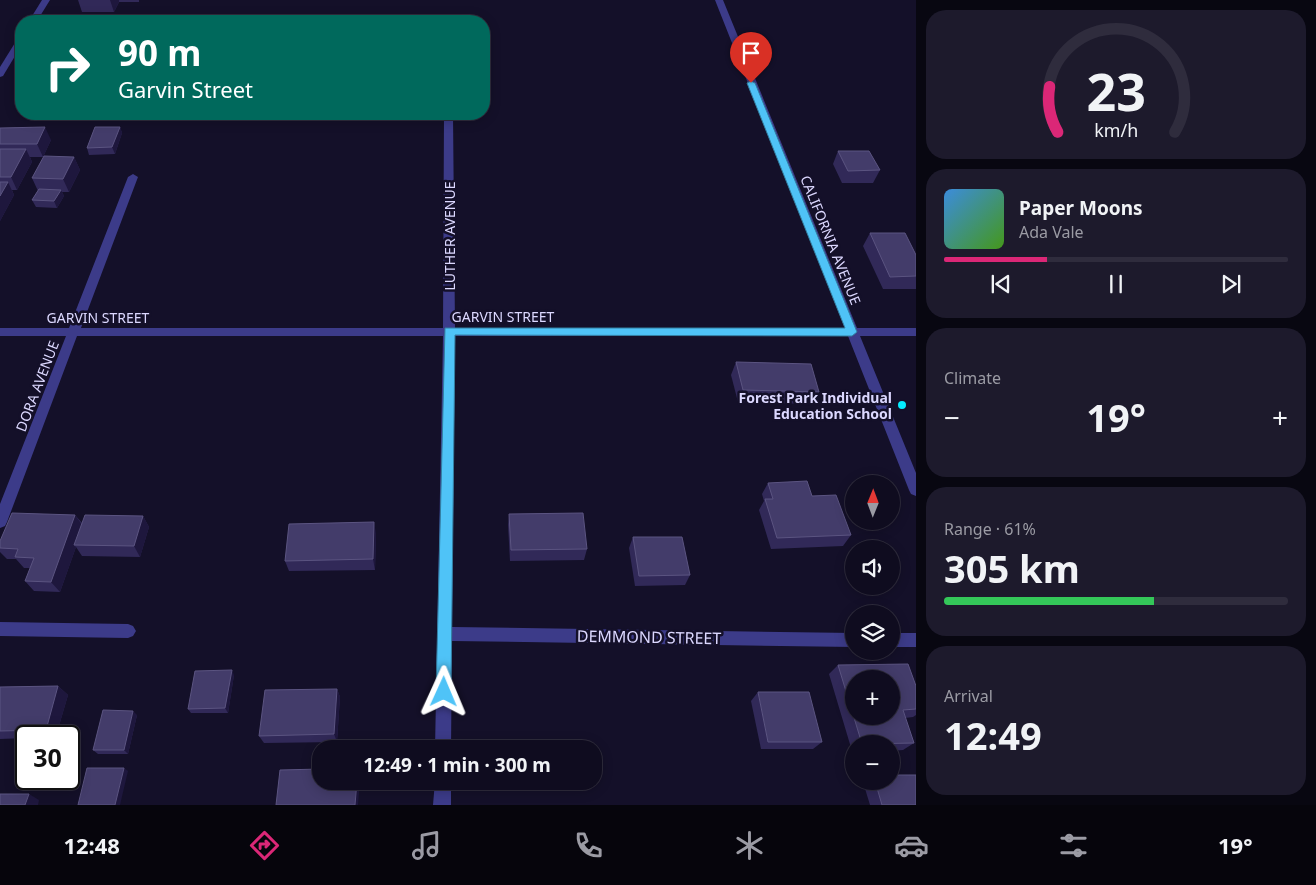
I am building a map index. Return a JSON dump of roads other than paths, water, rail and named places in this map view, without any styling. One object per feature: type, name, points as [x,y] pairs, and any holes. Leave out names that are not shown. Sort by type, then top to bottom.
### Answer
[{"type":"street","points":[[37,15],[46,0]]},
{"type":"street","name":"CALIFORNIA AVENUE","points":[[719,0],[916,490]]},
{"type":"street","points":[[0,74],[15,50]]},
{"type":"street","name":"LUTHER AVENUE","points":[[443,740],[449,331],[448,120]]},
{"type":"street","name":"DORA AVENUE","points":[[0,522],[133,177]]},
{"type":"street","name":"GARVIN STREET","points":[[0,332],[916,332]]},
{"type":"street","points":[[0,629],[128,631]]},
{"type":"street","name":"DEMMOND STREET","points":[[444,634],[845,640]]},
{"type":"street","points":[[900,640],[916,640]]},
{"type":"street","points":[[442,805],[443,790]]},
{"type":"place","name":"Forest Park Individual Education School","points":[[902,405]]}]
